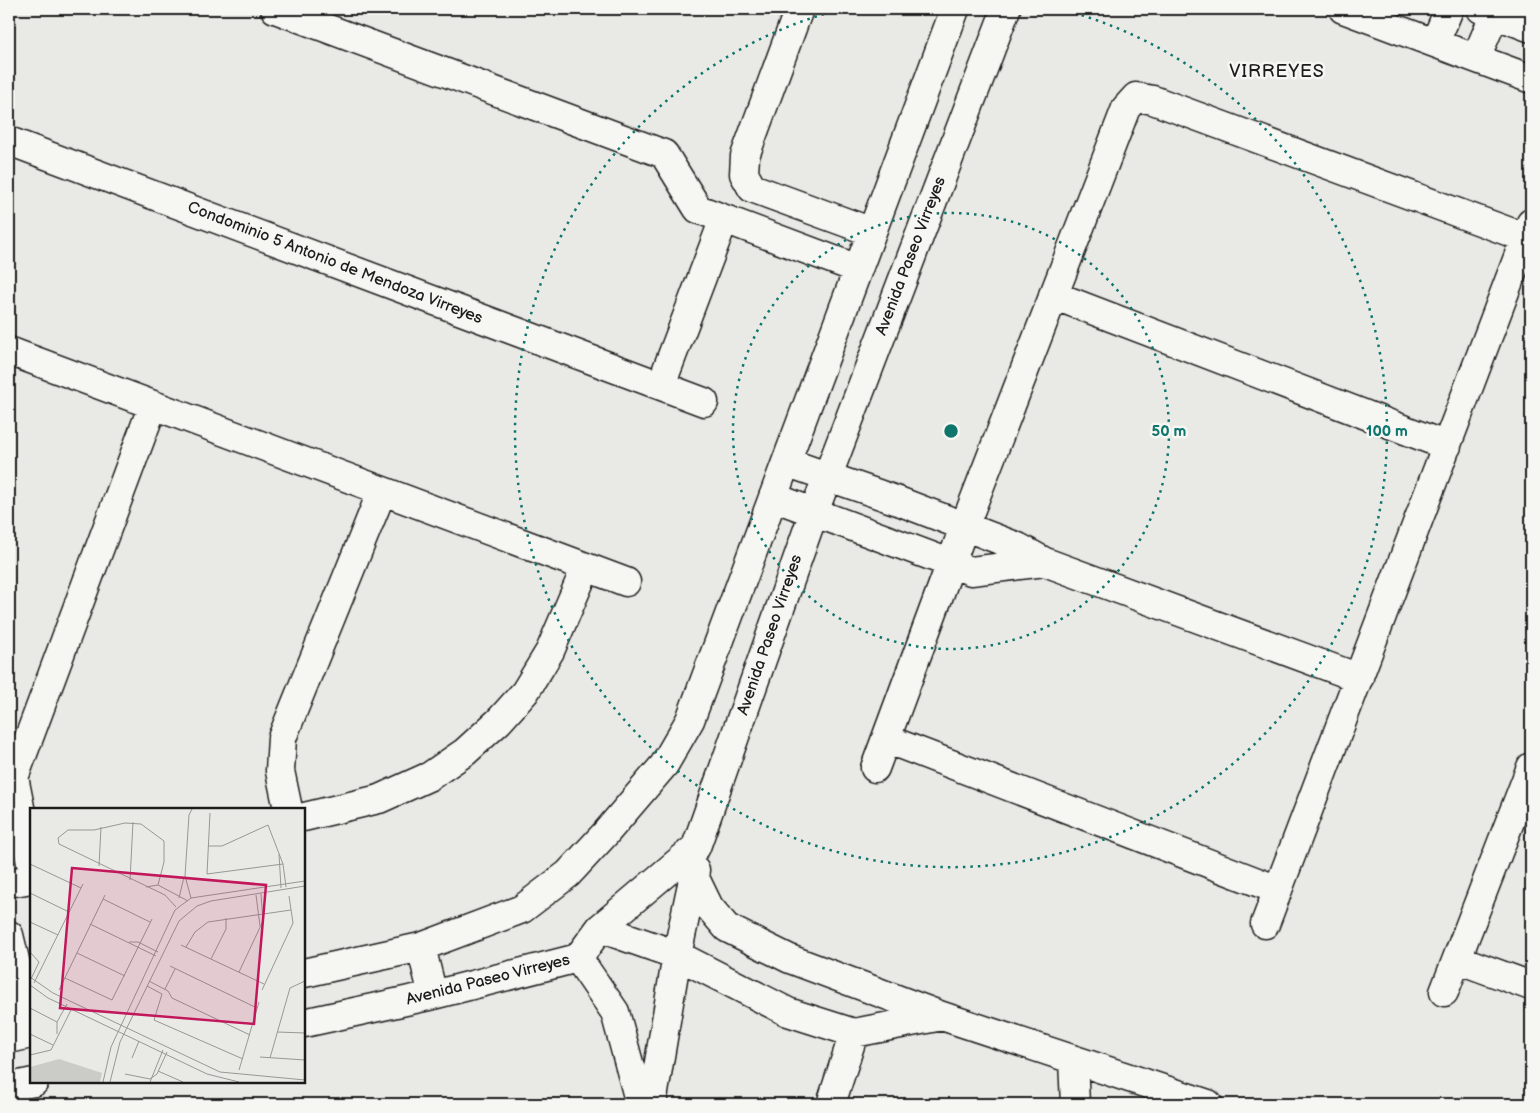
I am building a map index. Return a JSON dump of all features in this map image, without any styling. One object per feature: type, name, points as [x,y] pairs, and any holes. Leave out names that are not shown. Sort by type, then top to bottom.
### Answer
[{"type":"street","points":[[275,9],[664,154],[698,209],[858,270]]},
{"type":"street","points":[[799,9],[745,156],[744,174],[752,188],[791,202],[809,223],[870,238]]},
{"type":"street","points":[[305,973],[421,947],[522,909],[568,874],[664,765],[690,720],[955,9]]},
{"type":"street","name":"Avenida Paseo Virreyes","points":[[305,1023],[433,995],[578,958],[600,928],[696,847],[827,476],[1006,9]]},
{"type":"street","points":[[1343,9],[1531,79]]},
{"type":"street","points":[[1435,43],[1449,9]]},
{"type":"street","points":[[1476,58],[1491,11],[1531,28]]},
{"type":"street","points":[[875,768],[952,564],[964,526],[1053,295],[1126,108],[1136,97],[1153,100],[1529,231],[1266,924]]},
{"type":"street","name":"Condominio 5 Antonio de Mendoza Virreyes","points":[[9,141],[704,402]]},
{"type":"street","points":[[661,385],[724,219]]},
{"type":"street","points":[[1053,295],[1447,446]]},
{"type":"street","points":[[9,351],[626,582]]},
{"type":"street","points":[[30,860],[11,784],[153,405]]},
{"type":"street","points":[[786,462],[901,502],[1018,546],[1045,562],[1358,678]]},
{"type":"street","points":[[288,808],[280,771],[282,738],[382,491]]},
{"type":"street","points":[[773,497],[971,571],[1045,562]]},
{"type":"street","points":[[305,817],[379,799],[430,776],[466,752],[499,721],[525,692],[550,652],[586,567]]},
{"type":"street","points":[[886,740],[1278,890]]},
{"type":"street","points":[[1444,992],[1531,767]]},
{"type":"street","points":[[652,1104],[677,955],[694,876],[696,847]]},
{"type":"street","points":[[694,876],[709,907],[727,928],[790,959],[942,1016],[1208,1104]]},
{"type":"street","points":[[9,883],[30,879]]},
{"type":"street","points":[[600,928],[677,955],[788,1012],[854,1033],[942,1016]]},
{"type":"street","points":[[9,935],[30,1024]]},
{"type":"street","points":[[421,947],[433,995]]},
{"type":"street","points":[[578,958],[615,1012],[640,1104]]},
{"type":"street","points":[[1458,959],[1531,986]]},
{"type":"street","points":[[831,1104],[854,1033]]},
{"type":"street","points":[[9,1039],[30,1034]]},
{"type":"street","points":[[1073,1060],[1075,1104]]},
{"type":"street","points":[[9,1087],[30,1083]]},
{"type":"district","name":"VIRREYES","points":[[1277,71]]}]
